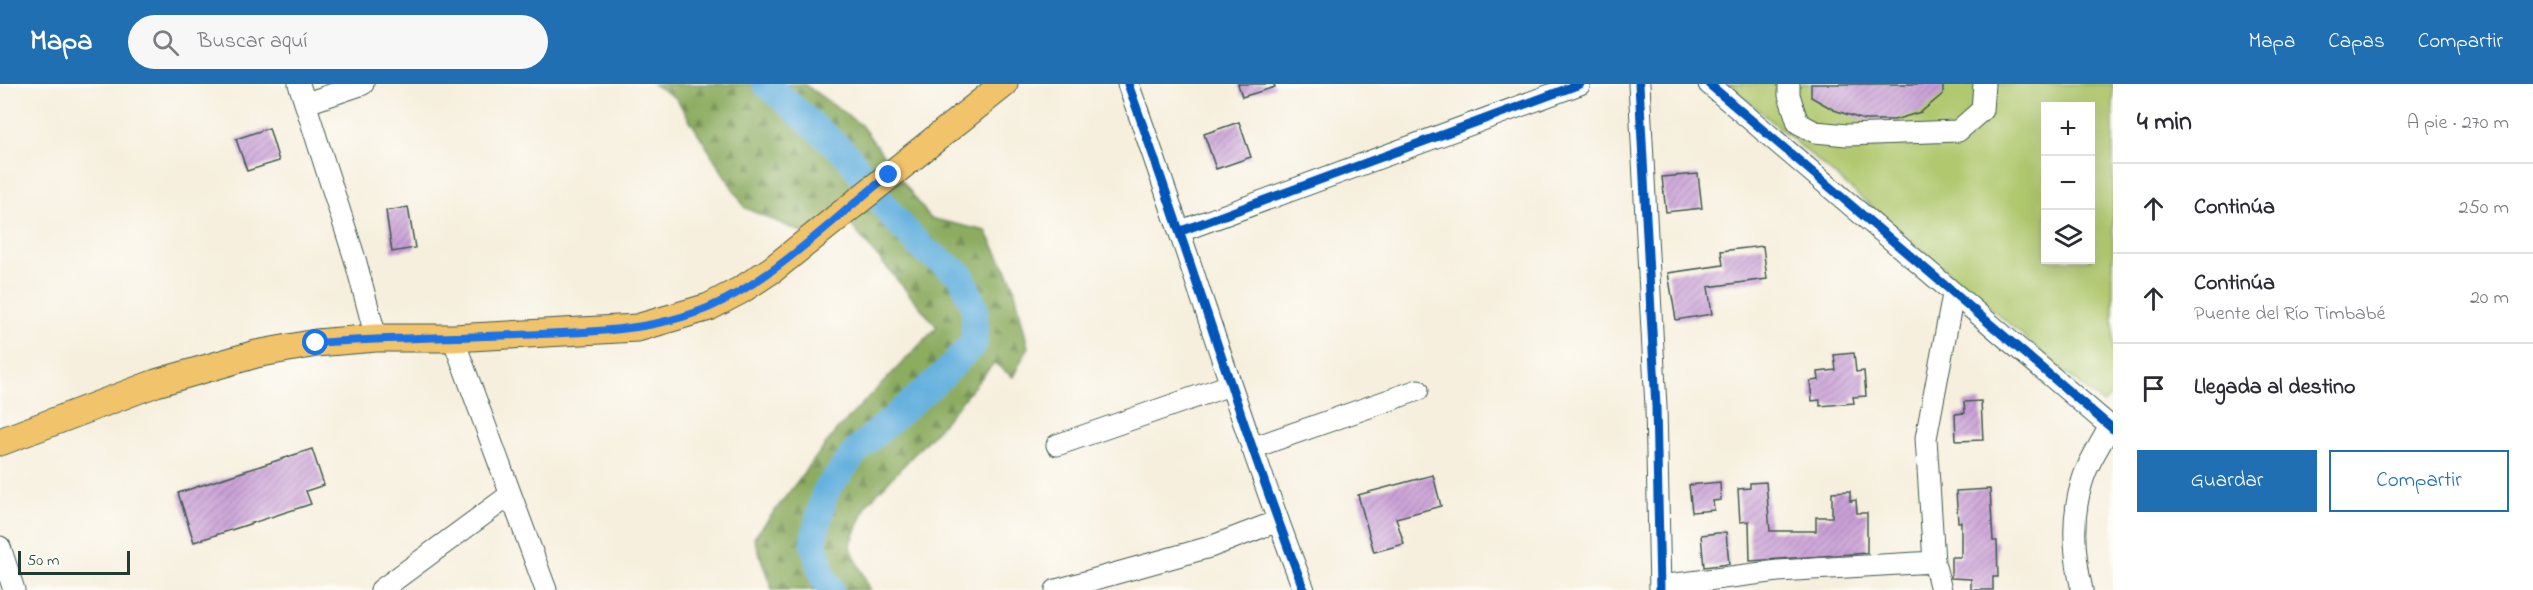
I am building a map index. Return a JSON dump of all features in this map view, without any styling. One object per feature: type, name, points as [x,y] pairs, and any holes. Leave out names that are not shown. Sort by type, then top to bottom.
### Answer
[{"type":"main road","points":[[0,442],[156,383],[256,354],[316,343],[376,338],[453,338],[637,328],[700,310],[741,290],[773,269],[1004,84]]},
{"type":"street","points":[[363,84],[303,93],[355,259],[376,338]]},
{"type":"street","points":[[1128,84],[1181,231],[1230,385],[1304,590]]},
{"type":"street","points":[[1181,231],[1580,84]]},
{"type":"street","points":[[1639,84],[1656,407],[1660,588],[1778,571],[1934,562]]},
{"type":"street","points":[[1709,84],[1953,295],[2112,428],[2084,476],[2074,522],[2073,542],[2082,590]]},
{"type":"street","points":[[1789,84],[1789,95],[1798,123],[1815,132],[1847,135],[1959,131],[1982,110],[1984,84]]},
{"type":"street","points":[[1941,590],[1934,562],[1926,438],[1953,295]]},
{"type":"street","points":[[453,338],[546,590]]},
{"type":"street","points":[[1057,445],[1230,385]]},
{"type":"street","points":[[1252,448],[1418,390]]},
{"type":"street","points":[[381,590],[510,495]]},
{"type":"street","points":[[1056,590],[1210,546],[1278,521]]},
{"type":"street","points":[[0,547],[14,590]]},
{"type":"green space","points":[[653,84],[804,84],[861,125],[930,218],[986,231],[1013,283],[1028,347],[1013,377],[994,363],[938,429],[867,504],[850,546],[870,590],[772,590],[754,538],[836,431],[937,327],[839,211],[813,237],[745,208],[676,98]]},
{"type":"green space","points":[[1728,84],[2113,84],[2113,393],[2103,404]]},
{"type":"building","points":[[1238,84],[1274,84],[1275,87],[1242,97]]},
{"type":"building","points":[[1811,84],[1943,84],[1943,94],[1921,112],[1894,120],[1864,120],[1834,110],[1811,97]]},
{"type":"building","points":[[1239,122],[1251,157],[1216,169],[1204,134]]},
{"type":"building","points":[[269,128],[279,161],[247,171],[236,139]]},
{"type":"building","points":[[1698,174],[1702,208],[1666,212],[1662,177]]},
{"type":"building","points":[[408,207],[415,248],[392,252],[386,211]]},
{"type":"building","points":[[1763,246],[1767,279],[1708,287],[1712,314],[1676,320],[1668,273],[1723,265],[1721,251]]},
{"type":"building","points":[[1854,353],[1856,372],[1864,371],[1866,396],[1853,397],[1854,403],[1820,406],[1820,400],[1812,401],[1810,381],[1819,380],[1818,372],[1836,370],[1834,355]]},
{"type":"building","points":[[1981,401],[1983,440],[1956,441],[1955,414],[1965,413],[1964,402]]},
{"type":"building","points":[[312,449],[324,485],[306,491],[311,504],[194,542],[178,493]]},
{"type":"building","points":[[1433,475],[1441,506],[1396,518],[1404,544],[1374,552],[1358,495]]},
{"type":"building","points":[[1720,482],[1721,500],[1713,501],[1714,510],[1692,512],[1689,485]]},
{"type":"building","points":[[1766,482],[1770,531],[1816,531],[1816,517],[1832,517],[1832,492],[1850,491],[1850,501],[1856,500],[1857,513],[1867,513],[1867,553],[1750,561],[1749,521],[1740,522],[1738,489],[1750,488],[1750,483]]},
{"type":"building","points":[[1990,489],[1993,541],[1997,541],[1998,577],[1993,577],[1993,590],[1971,590],[1971,579],[1951,578],[1951,557],[1961,557],[1961,522],[1958,522],[1956,491]]},
{"type":"building","points":[[1726,532],[1729,564],[1704,567],[1701,535]]},
{"type":"waterway","points":[[766,84],[847,155],[892,216],[923,249],[961,275],[975,309],[974,343],[942,376],[858,449],[825,492],[813,542],[822,575],[831,590]]},
{"type":"cycle path","points":[[1128,84],[1258,464],[1304,590]]},
{"type":"cycle path","points":[[1181,231],[1580,84]]},
{"type":"cycle path","points":[[1639,84],[1656,407],[1660,590]]},
{"type":"cycle path","points":[[1709,84],[2113,429]]},
{"type":"route","points":[[316,343],[376,338],[453,338],[587,332],[637,328],[673,319],[709,307],[773,269],[889,175]]}]
